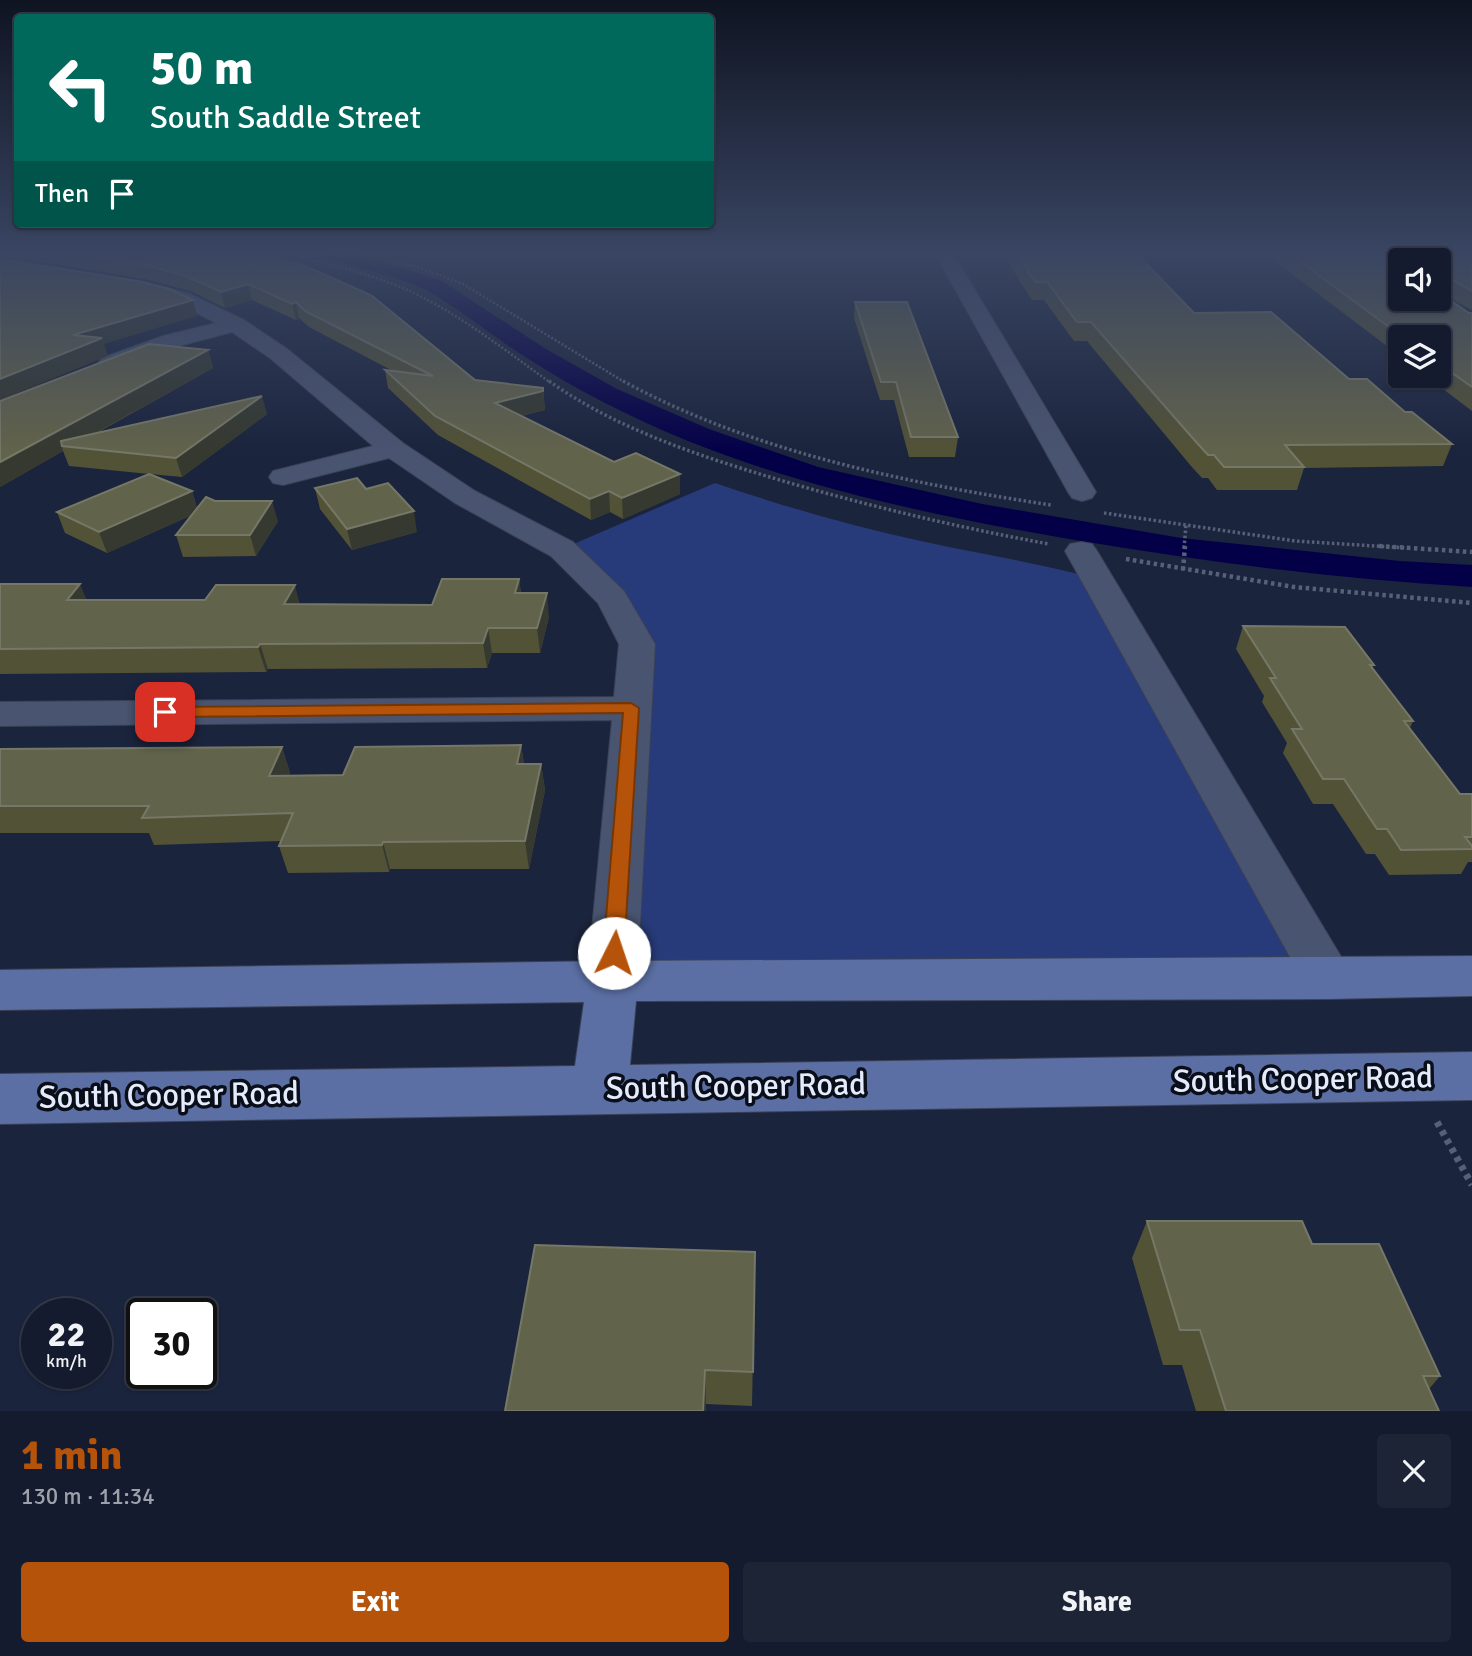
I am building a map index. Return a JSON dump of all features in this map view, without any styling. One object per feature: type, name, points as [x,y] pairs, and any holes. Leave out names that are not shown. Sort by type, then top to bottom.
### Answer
[{"type":"main road","points":[[0,990],[612,981],[1328,979],[1472,976]]},
{"type":"main road","points":[[600,1088],[612,981]]},
{"type":"main road","name":"South Cooper Road","points":[[0,1099],[1472,1076]]},
{"type":"street","points":[[228,321],[278,353],[393,449],[465,497],[562,549],[612,597],[636,644],[612,981]]},
{"type":"street","points":[[983,321],[1088,502]]},
{"type":"street","points":[[94,369],[171,341],[236,325]]},
{"type":"street","points":[[283,477],[393,449]]},
{"type":"street","points":[[1082,551],[1328,979]]},
{"type":"street","points":[[0,714],[631,708]]},
{"type":"path","points":[[463,321],[567,394],[647,434],[713,460],[826,494],[976,531],[1183,570],[1294,587],[1472,603]]},
{"type":"path","points":[[523,321],[607,373],[652,396],[745,432],[825,458],[926,483],[1056,506]]},
{"type":"path","points":[[1088,502],[1186,525],[1295,541],[1472,552]]},
{"type":"path","points":[[1183,570],[1186,525]]},
{"type":"path","points":[[1413,1078],[1472,1185]]},
{"type":"shaded area","points":[[715,483],[869,529],[1098,579],[1328,979],[612,981],[637,644],[562,549]]},
{"type":"building","points":[[0,321],[122,321],[73,335],[102,338],[0,379]]},
{"type":"building","points":[[324,321],[403,321],[475,380],[543,388],[543,391],[495,403],[614,462],[636,453],[680,474],[622,498],[609,491],[590,499],[435,416],[385,370],[433,376]]},
{"type":"building","points":[[861,321],[914,321],[958,437],[911,437],[896,382],[881,382]]},
{"type":"building","points":[[1281,321],[1349,379],[1367,379],[1405,412],[1412,412],[1452,444],[1285,445],[1304,467],[1224,467],[1214,455],[1208,455],[1091,322],[1077,322]]},
{"type":"building","points":[[1381,321],[1472,321],[1472,387],[1451,372],[1451,325],[1388,326]]},
{"type":"building","points":[[149,344],[208,350],[0,462],[0,401]]},
{"type":"building","points":[[262,396],[176,458],[62,446],[61,441]]},
{"type":"building","points":[[149,474],[192,491],[99,532],[57,512]]},
{"type":"building","points":[[357,478],[366,489],[388,483],[414,511],[347,529],[315,488]]},
{"type":"building","points":[[206,497],[215,501],[272,501],[250,535],[176,535]]},
{"type":"building","points":[[442,579],[519,579],[515,593],[547,593],[537,628],[488,628],[483,643],[0,649],[0,584],[80,584],[67,600],[205,600],[216,585],[295,585],[284,604],[432,605]]},
{"type":"building","points":[[1243,626],[1345,627],[1413,721],[1404,721],[1460,794],[1472,794],[1472,837],[1465,837],[1472,849],[1401,850],[1387,829],[1377,829],[1344,779],[1323,779],[1292,729],[1302,729],[1270,678],[1276,678]]},
{"type":"building","points":[[521,745],[517,764],[541,764],[525,841],[279,846],[293,813],[142,818],[149,806],[0,806],[0,749],[282,747],[269,776],[343,775],[355,747]]},
{"type":"building","points":[[1147,1221],[1302,1221],[1312,1244],[1379,1244],[1440,1376],[1423,1376],[1439,1411],[1226,1411],[1200,1330],[1180,1330]]},
{"type":"building","points":[[535,1245],[755,1252],[753,1372],[705,1370],[703,1411],[505,1411]]},
{"type":"waterway","points":[[487,321],[607,395],[699,435],[809,474],[982,514],[1181,548],[1400,572],[1472,576]]},
{"type":"route","points":[[165,712],[631,708],[614,953]]}]
